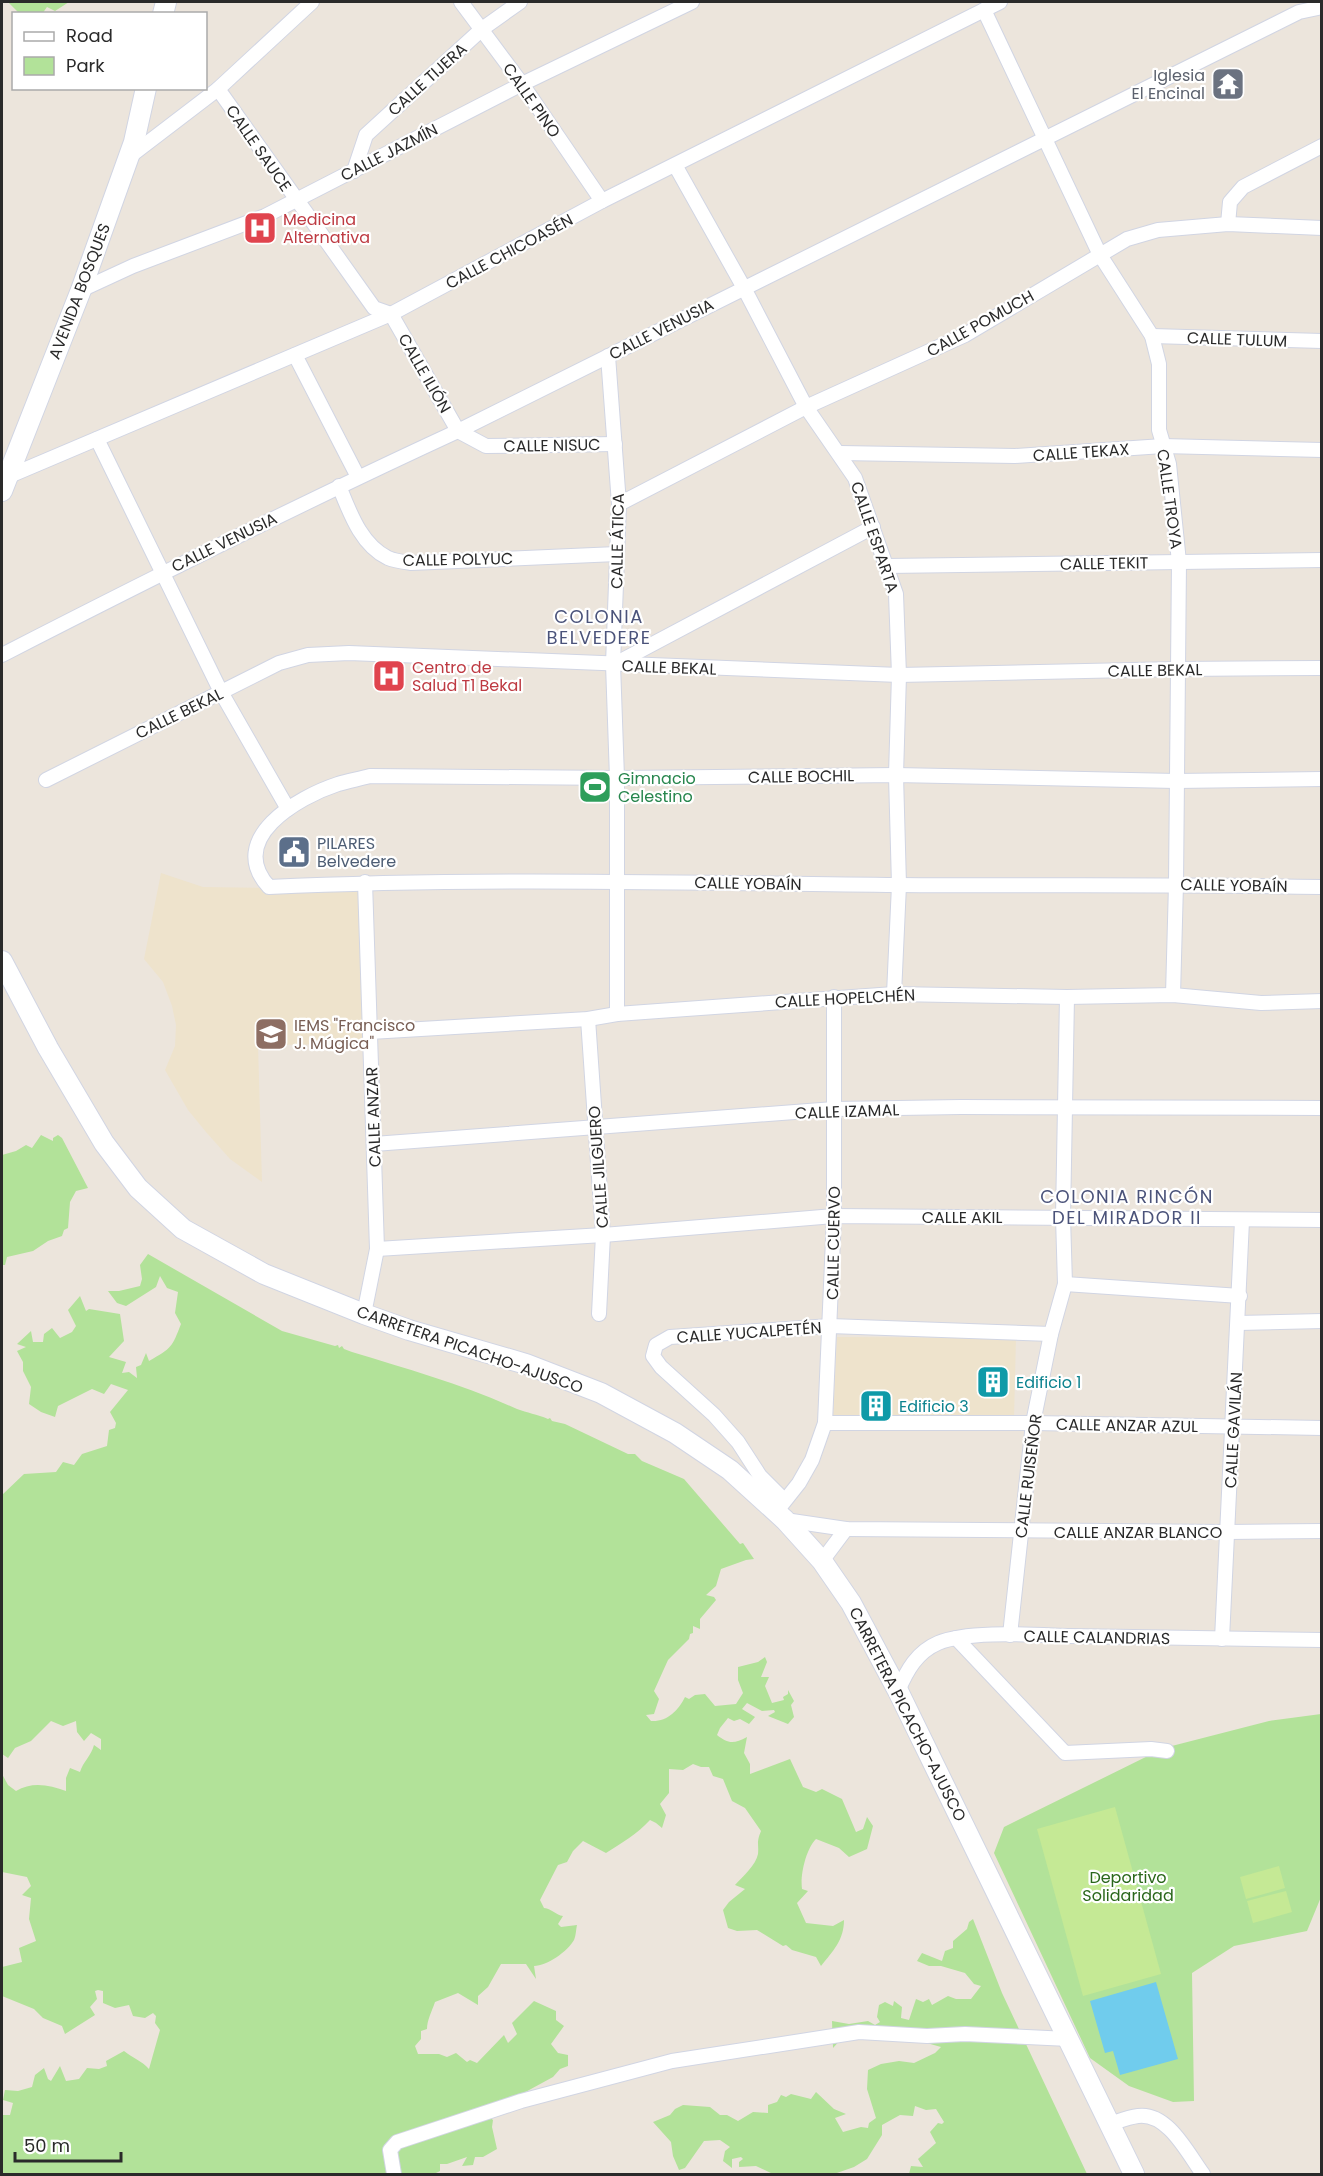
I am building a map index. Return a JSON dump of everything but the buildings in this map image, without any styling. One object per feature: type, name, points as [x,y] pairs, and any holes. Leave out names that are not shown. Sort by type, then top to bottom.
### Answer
[{"type":"main road","name":"AVENIDA BOSQUES","points":[[4,484],[81,290],[134,142],[146,90]]},
{"type":"main road","name":"CARRETERA PICACHO-AJUSCO","points":[[2,961],[48,1048],[105,1143],[138,1188],[183,1229],[264,1274],[364,1314],[409,1330],[526,1364],[601,1393],[684,1439],[730,1470],[782,1511],[822,1561],[851,1603],[898,1691],[1134,2175]]},
{"type":"street","points":[[128,158],[218,89],[312,2]]},
{"type":"street","name":"CALLE PINO","points":[[461,2],[522,84],[602,201]]},
{"type":"street","name":"CALLE TIJERA","points":[[354,171],[366,135],[482,29],[520,2]]},
{"type":"street","name":"CALLE JAZMÍN","points":[[81,290],[133,266],[266,216],[522,84],[692,2]]},
{"type":"street","name":"CALLE CHICOASÉN","points":[[4,484],[97,439],[391,314],[602,201],[978,8],[1000,2]]},
{"type":"street","name":"CALLE VENUSIA","points":[[2,655],[163,573],[339,486],[458,431],[1299,12],[1322,7]]},
{"type":"street","name":"CALLE TROYA","points":[[978,8],[1045,137],[1100,255],[1152,336],[1160,364],[1159,430],[1169,464],[1179,562],[1173,995]]},
{"type":"street","name":"CALLE SAUCE","points":[[218,89],[374,308],[391,314]]},
{"type":"street","points":[[1228,224],[1230,202],[1243,186],[1322,146]]},
{"type":"street","name":"CALLE ESPARTA","points":[[675,165],[744,288],[806,407],[840,453],[855,478],[896,594],[899,675],[896,775],[899,885],[894,994]]},
{"type":"street","name":"CALLE POMUCH","points":[[619,504],[806,407],[965,335],[1128,239],[1158,230],[1228,224],[1322,228]]},
{"type":"street","name":"CALLE ILIÓN","points":[[391,314],[458,431]]},
{"type":"street","name":"CALLE TULUM","points":[[1152,336],[1322,341]]},
{"type":"street","points":[[295,355],[358,477]]},
{"type":"street","name":"CALLE ÁTICA","points":[[608,356],[619,504],[613,664],[617,778],[617,1014]]},
{"type":"street","name":"CALLE NISUC","points":[[458,431],[486,446],[615,444]]},
{"type":"street","points":[[97,439],[221,692],[288,809]]},
{"type":"street","name":"CALLE TEKAX","points":[[840,453],[1015,456],[1163,446],[1322,450]]},
{"type":"street","name":"CALLE POLYUC","points":[[339,486],[351,517],[372,549],[390,559],[411,563],[617,554]]},
{"type":"street","points":[[613,664],[873,527]]},
{"type":"street","name":"CALLE TEKIT","points":[[887,566],[1322,560]]},
{"type":"street","name":"CALLE BEKAL","points":[[46,780],[279,663],[309,654],[349,653],[899,675],[1322,668]]},
{"type":"street","name":"CALLE BOCHIL","points":[[288,809],[336,784],[370,776],[617,778],[896,775],[1176,781],[1322,779]]},
{"type":"street","name":"CALLE YOBAÍN","points":[[288,809],[268,826],[256,847],[259,876],[269,887],[365,882],[617,880],[899,885],[1176,884],[1322,887]]},
{"type":"street","name":"CALLE ANZAR","points":[[364,1314],[377,1249],[365,882]]},
{"type":"street","name":"CALLE HOPELCHÉN","points":[[370,1032],[588,1019],[617,1014],[834,996],[894,994],[1067,997],[1173,995],[1261,1003],[1322,1001]]},
{"type":"street","name":"CALLE CUERVO","points":[[782,1511],[812,1460],[825,1423],[834,1216],[834,996]]},
{"type":"street","name":"CALLE RUISEÑOR","points":[[1010,1635],[1033,1423],[1051,1334],[1065,1284],[1063,1217],[1067,997]]},
{"type":"street","name":"CALLE JILGUERO","points":[[588,1019],[603,1235],[599,1314]]},
{"type":"street","name":"CALLE IZAMAL","points":[[374,1144],[596,1129],[834,1109],[1322,1108]]},
{"type":"street","name":"CALLE AKIL","points":[[377,1249],[603,1235],[834,1216],[1322,1220]]},
{"type":"street","name":"CALLE GAVILÁN","points":[[1222,1639],[1242,1221]]},
{"type":"street","points":[[1065,1284],[1239,1296]]},
{"type":"street","points":[[1238,1323],[1322,1321]]},
{"type":"street","name":"CALLE YUCALPETÉN","points":[[782,1511],[738,1442],[714,1415],[661,1367],[653,1356],[656,1345],[670,1337],[830,1326],[1051,1334]]},
{"type":"street","name":"CALLE ANZAR AZUL","points":[[825,1423],[1033,1423],[1322,1428]]},
{"type":"street","name":"CALLE ANZAR BLANCO","points":[[782,1511],[846,1529],[1322,1531]]},
{"type":"street","points":[[822,1561],[846,1529]]},
{"type":"street","name":"CALLE CALANDRIAS","points":[[898,1691],[908,1669],[922,1652],[938,1643],[956,1638],[1010,1635],[1322,1640]]},
{"type":"street","points":[[956,1638],[1065,1753],[1151,1749],[1167,1751]]},
{"type":"street","points":[[394,2175],[390,2150],[397,2142],[521,2101],[672,2061],[859,2032],[1069,2038]]},
{"type":"street","points":[[1110,2124],[1139,2116],[1154,2117],[1170,2130],[1203,2175]]},
{"type":"shaded area","name":"IEMS \"Francisco J. Múgica\"","points":[[161,873],[203,887],[269,888],[364,884],[367,1044],[258,1045],[262,1182],[230,1159],[206,1132],[188,1110],[165,1070],[175,1046],[176,1025],[163,982],[144,959]]},
{"type":"shaded area","points":[[837,1337],[1016,1338],[1014,1419],[833,1421]]},
{"type":"green space","points":[[8,2],[69,2],[55,11],[47,7],[43,12],[18,12]]},
{"type":"green space","points":[[41,1135],[53,1141],[53,1138],[58,1135],[62,1138],[88,1188],[76,1191],[70,1202],[68,1228],[64,1230],[62,1236],[48,1241],[33,1251],[7,1257],[5,1265],[2,1265],[2,1155],[26,1145],[32,1148]]},
{"type":"green space","points":[[148,1254],[282,1331],[338,1345],[339,1348],[342,1346],[352,1352],[415,1371],[521,1410],[550,1418],[552,1421],[565,1424],[628,1454],[635,1454],[642,1461],[684,1479],[740,1544],[743,1543],[754,1559],[721,1569],[716,1586],[706,1595],[716,1600],[700,1619],[700,1629],[693,1626],[693,1633],[690,1634],[689,1639],[668,1660],[654,1691],[659,1699],[654,1714],[646,1715],[651,1721],[667,1718],[679,1707],[685,1697],[689,1699],[695,1695],[705,1694],[715,1706],[736,1704],[743,1693],[738,1680],[738,1667],[758,1662],[765,1657],[767,1662],[761,1677],[769,1677],[765,1686],[772,1703],[784,1700],[783,1697],[788,1694],[788,1690],[794,1701],[791,1705],[794,1717],[788,1724],[768,1716],[775,1712],[774,1710],[762,1711],[747,1703],[742,1709],[755,1717],[749,1724],[740,1719],[734,1721],[728,1718],[717,1735],[731,1742],[747,1737],[744,1753],[750,1764],[750,1774],[790,1759],[803,1787],[816,1792],[822,1789],[842,1799],[856,1832],[863,1829],[867,1817],[873,1826],[867,1849],[849,1857],[839,1848],[816,1839],[807,1856],[803,1870],[802,1889],[808,1891],[797,1903],[806,1923],[833,1926],[844,1920],[840,1939],[821,1966],[816,1957],[792,1950],[786,1945],[783,1946],[757,1930],[737,1931],[728,1928],[723,1910],[745,1889],[735,1885],[757,1858],[761,1831],[745,1808],[732,1801],[723,1779],[713,1776],[709,1767],[693,1764],[683,1770],[669,1769],[669,1793],[660,1804],[666,1815],[662,1828],[650,1820],[635,1834],[606,1853],[583,1841],[573,1851],[567,1862],[558,1865],[540,1900],[544,1908],[563,1916],[558,1924],[561,1927],[577,1925],[574,1940],[567,1949],[551,1961],[534,1966],[536,1979],[526,1964],[501,1964],[488,1987],[478,1996],[478,2005],[458,1993],[435,2002],[427,2029],[421,2031],[421,2039],[415,2046],[418,2054],[439,2054],[447,2057],[456,2053],[467,2062],[470,2060],[477,2063],[504,2035],[508,2043],[517,2034],[512,2023],[534,2001],[556,2011],[556,2020],[564,2026],[551,2044],[558,2053],[568,2055],[568,2066],[560,2069],[553,2077],[485,2114],[493,2120],[492,2127],[497,2149],[483,2157],[475,2157],[473,2165],[462,2166],[467,2157],[440,2164],[440,2171],[434,2174],[2,2174],[2,2115],[10,2115],[13,2103],[3,2100],[5,2090],[18,2091],[32,2087],[35,2075],[44,2068],[51,2081],[60,2066],[66,2081],[79,2079],[87,2068],[99,2069],[107,2066],[106,2061],[124,2051],[149,2069],[160,2030],[155,2023],[156,2016],[153,2013],[145,2018],[133,2016],[129,2005],[115,2008],[103,2003],[103,1991],[95,1991],[97,1999],[90,2007],[95,2015],[65,2034],[62,2026],[43,2018],[34,2009],[2,1996],[2,1967],[22,1962],[19,1948],[36,1941],[29,1919],[31,1898],[22,1895],[31,1886],[27,1877],[2,1872],[2,1774],[8,1785],[16,1791],[28,1786],[41,1785],[66,1791],[66,1778],[70,1768],[80,1772],[94,1745],[101,1750],[101,1739],[91,1733],[84,1741],[77,1732],[76,1721],[63,1726],[51,1721],[31,1741],[15,1748],[8,1758],[2,1754],[2,1495],[24,1474],[56,1472],[63,1462],[74,1465],[82,1454],[107,1446],[109,1430],[115,1428],[116,1423],[110,1412],[128,1390],[111,1384],[104,1394],[92,1389],[58,1406],[55,1417],[41,1412],[29,1404],[31,1387],[17,1351],[26,1347],[17,1344],[31,1331],[33,1342],[43,1342],[44,1334],[52,1328],[60,1338],[72,1332],[76,1326],[68,1310],[80,1296],[86,1311],[89,1309],[120,1314],[124,1341],[109,1357],[126,1362],[122,1373],[129,1372],[137,1378],[136,1367],[141,1365],[146,1353],[149,1361],[167,1350],[181,1324],[175,1313],[178,1292],[167,1288],[160,1276],[156,1287],[126,1306],[117,1303],[108,1291],[140,1286],[142,1279],[140,1265]]},
{"type":"green space","name":"Deportivo Solidaridad","points":[[1321,1714],[1321,1897],[1307,1931],[1234,1946],[1192,1973],[1194,2101],[1173,2102],[1129,2086],[1090,2058],[994,1853],[1004,1827],[1164,1748],[1269,1721]]},
{"type":"green space","points":[[1115,1807],[1161,1974],[1083,1996],[1037,1829]]},
{"type":"green space","points":[[1279,1866],[1285,1888],[1246,1899],[1240,1877]]},
{"type":"green space","points":[[1286,1891],[1292,1912],[1253,1923],[1247,1901]]},
{"type":"green space","points":[[973,1919],[1002,1993],[1087,2174],[909,2174],[911,2166],[923,2167],[918,2159],[936,2143],[930,2132],[938,2123],[944,2122],[936,2109],[926,2110],[915,2106],[913,2116],[900,2115],[882,2125],[882,2135],[867,2159],[854,2167],[834,2174],[773,2174],[756,2166],[739,2167],[739,2162],[743,2159],[741,2157],[732,2159],[732,2168],[723,2161],[725,2151],[730,2147],[720,2140],[704,2141],[685,2168],[679,2170],[673,2156],[671,2142],[653,2122],[670,2115],[683,2105],[710,2107],[720,2115],[727,2115],[738,2121],[753,2112],[768,2113],[768,2105],[777,2102],[781,2095],[786,2097],[791,2094],[811,2099],[816,2092],[834,2109],[846,2114],[835,2118],[843,2132],[861,2127],[868,2128],[869,2123],[876,2118],[867,2089],[868,2070],[881,2064],[899,2061],[914,2063],[935,2053],[941,2047],[909,2038],[844,2036],[833,2048],[832,2021],[849,2024],[868,2021],[875,2025],[880,2022],[877,2017],[879,2005],[885,2002],[893,2006],[894,2001],[902,2007],[901,2018],[909,2020],[916,1999],[923,2002],[929,1999],[932,2005],[948,1996],[956,1999],[971,1999],[981,1986],[974,1984],[965,1973],[941,1966],[929,1966],[917,1961],[922,1953],[942,1961],[945,1951],[953,1948],[953,1941],[967,1929],[969,1922]]},
{"type":"water","points":[[1156,1982],[1178,2059],[1120,2075],[1113,2051],[1105,2053],[1090,2001]]},
{"type":"place","name":"Iglesia El Encinal","points":[[1228,84]]},
{"type":"place","name":"Medicina Alternativa","points":[[260,228]]},
{"type":"place","name":"Centro de Salud T1 Bekal","points":[[389,676]]},
{"type":"place","name":"Gimnacio Celestino","points":[[595,787]]},
{"type":"place","name":"PILARES Belvedere","points":[[294,852]]},
{"type":"place","name":"IEMS \"Francisco J. Múgica\"","points":[[271,1034]]},
{"type":"place","name":"Edificio 1","points":[[993,1382]]},
{"type":"place","name":"Edificio 3","points":[[876,1406]]},
{"type":"district","name":"COLONIA BELVEDERE","points":[[599,627]]},
{"type":"district","name":"COLONIA RINCÓN DEL MIRADOR II","points":[[1127,1207]]}]
